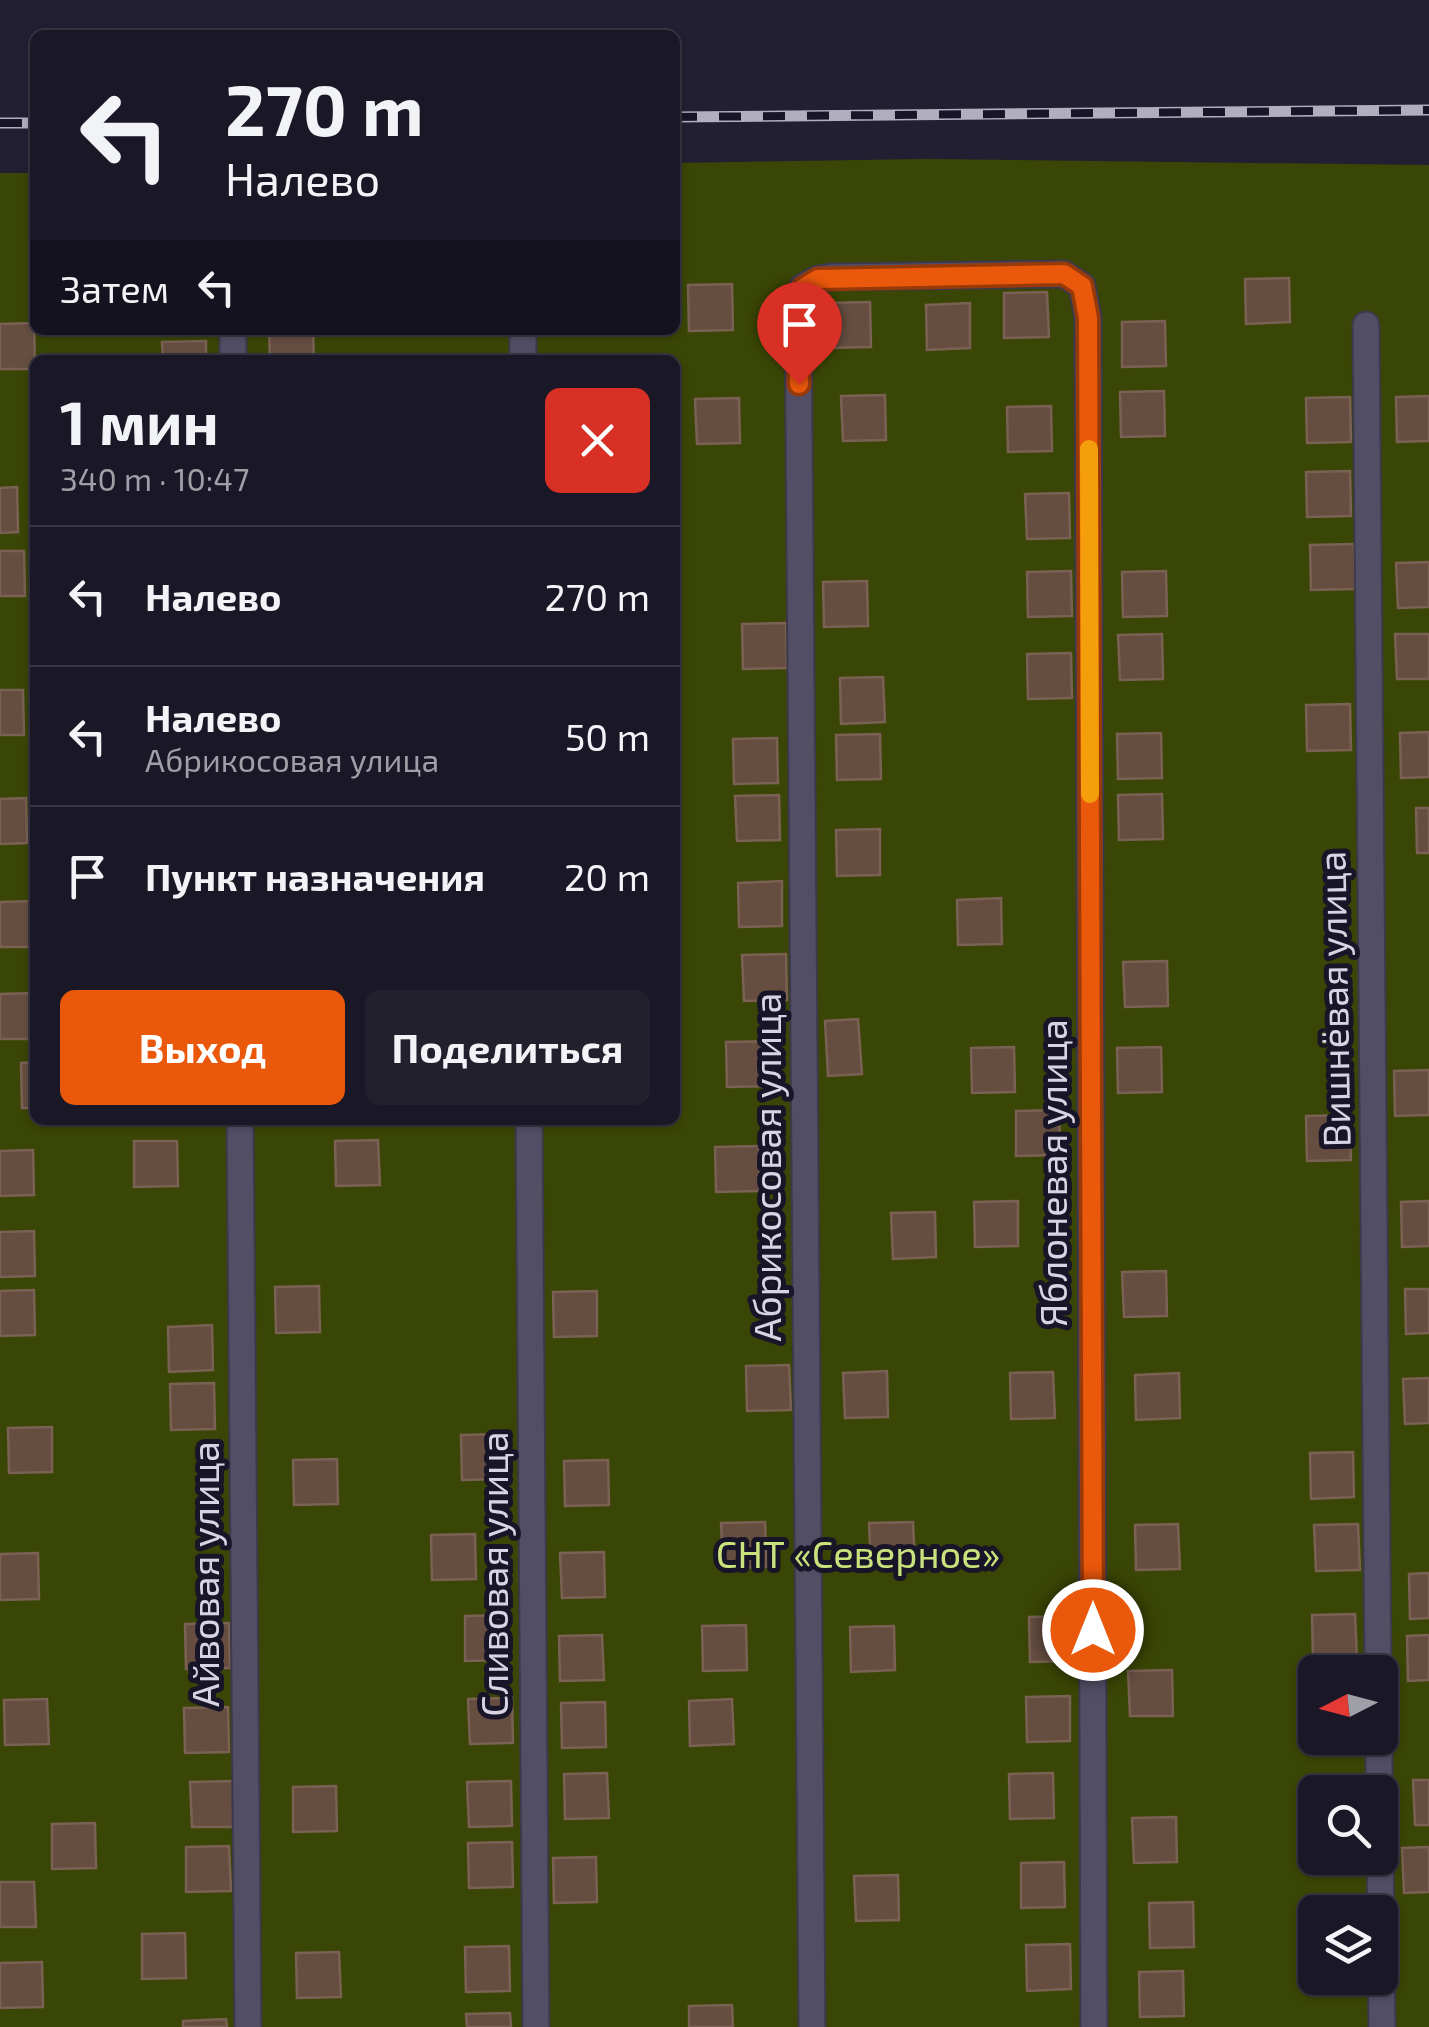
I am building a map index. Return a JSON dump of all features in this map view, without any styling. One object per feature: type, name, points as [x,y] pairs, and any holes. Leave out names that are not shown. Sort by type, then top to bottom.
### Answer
[{"type":"street","name":"Яблоневая улица","points":[[798,306],[803,288],[831,277],[1064,274],[1082,286],[1088,318],[1094,2027]]},
{"type":"street","name":"Абрикосовая улица","points":[[798,306],[812,2027]]},
{"type":"street","name":"Вишнёвая улица","points":[[1366,326],[1378,1655]]},
{"type":"street","name":"Айвовая улица","points":[[240,1125],[248,2027]]},
{"type":"street","name":"Сливовая улица","points":[[529,1125],[536,2027]]},
{"type":"street","points":[[1380,1875],[1382,2027]]},
{"type":"green space","name":"СНТ «Северное»","points":[[924,159],[1429,165],[1429,2027],[0,2027],[0,173],[30,173],[30,335],[680,335],[680,163]]},
{"type":"building","points":[[1289,278],[1290,322],[1246,324],[1245,279]]},
{"type":"building","points":[[732,284],[733,330],[689,331],[688,285]]},
{"type":"building","points":[[1047,292],[1049,337],[1004,338],[1004,293]]},
{"type":"building","points":[[870,302],[871,347],[827,348],[826,303]]},
{"type":"building","points":[[970,303],[970,348],[927,350],[926,305]]},
{"type":"building","points":[[1165,321],[1166,366],[1122,367],[1122,322]]},
{"type":"building","points":[[30,323],[35,355],[30,355],[30,369],[0,369],[0,324]]},
{"type":"building","points":[[269,335],[313,335],[314,355],[270,355]]},
{"type":"building","points":[[206,341],[206,355],[163,355],[162,342]]},
{"type":"building","points":[[1164,391],[1165,436],[1121,437],[1120,392]]},
{"type":"building","points":[[885,395],[886,440],[843,441],[841,396]]},
{"type":"building","points":[[1429,396],[1429,441],[1397,442],[1396,397]]},
{"type":"building","points":[[1350,397],[1351,442],[1307,443],[1306,398]]},
{"type":"building","points":[[739,398],[740,443],[697,444],[695,399]]},
{"type":"building","points":[[1051,406],[1052,451],[1008,452],[1007,407]]},
{"type":"building","points":[[1350,471],[1351,516],[1307,517],[1306,472]]},
{"type":"building","points":[[17,487],[18,532],[0,533],[0,488]]},
{"type":"building","points":[[1069,493],[1070,538],[1027,539],[1025,494]]},
{"type":"building","points":[[1354,544],[1355,589],[1311,590],[1310,545]]},
{"type":"building","points":[[0,551],[24,551],[25,596],[0,596]]},
{"type":"building","points":[[1429,562],[1429,607],[1398,608],[1396,563]]},
{"type":"building","points":[[1071,571],[1072,616],[1028,617],[1027,572]]},
{"type":"building","points":[[1166,571],[1167,616],[1123,617],[1122,572]]},
{"type":"building","points":[[867,581],[868,626],[824,627],[823,582]]},
{"type":"building","points":[[786,623],[787,668],[743,669],[742,624]]},
{"type":"building","points":[[1162,634],[1163,679],[1120,680],[1118,635]]},
{"type":"building","points":[[1395,634],[1429,634],[1429,679],[1397,679]]},
{"type":"building","points":[[1071,653],[1072,698],[1028,699],[1027,654]]},
{"type":"building","points":[[883,677],[885,722],[841,724],[840,678]]},
{"type":"building","points":[[0,690],[23,690],[24,735],[0,735]]},
{"type":"building","points":[[1350,704],[1351,750],[1307,751],[1306,705]]},
{"type":"building","points":[[1429,732],[1429,777],[1401,778],[1400,733]]},
{"type":"building","points":[[1161,733],[1162,778],[1118,779],[1117,734]]},
{"type":"building","points":[[880,734],[881,779],[837,780],[836,735]]},
{"type":"building","points":[[777,738],[778,783],[734,784],[733,739]]},
{"type":"building","points":[[1162,794],[1163,839],[1119,840],[1118,795]]},
{"type":"building","points":[[779,795],[780,840],[737,841],[735,796]]},
{"type":"building","points":[[26,798],[27,843],[0,844],[0,799]]},
{"type":"building","points":[[1416,808],[1429,808],[1429,853],[1417,853]]},
{"type":"building","points":[[880,829],[880,875],[837,876],[836,830]]},
{"type":"building","points":[[782,881],[782,926],[739,927],[738,883]]},
{"type":"building","points":[[1001,898],[1002,944],[958,945],[957,900]]},
{"type":"building","points":[[30,901],[30,947],[0,947],[0,902]]},
{"type":"building","points":[[786,954],[787,1000],[744,1001],[742,955]]},
{"type":"building","points":[[1167,961],[1168,1006],[1125,1007],[1123,962]]},
{"type":"building","points":[[30,993],[30,1039],[0,1039],[0,994]]},
{"type":"building","points":[[858,1019],[862,1074],[828,1076],[825,1021]]},
{"type":"building","points":[[770,1041],[771,1086],[727,1087],[726,1042]]},
{"type":"building","points":[[1014,1047],[1015,1092],[972,1093],[971,1048]]},
{"type":"building","points":[[1161,1047],[1162,1092],[1118,1093],[1117,1048]]},
{"type":"building","points":[[30,1062],[30,1108],[22,1108],[21,1063]]},
{"type":"building","points":[[1429,1070],[1429,1115],[1395,1116],[1394,1071]]},
{"type":"building","points":[[1059,1110],[1060,1155],[1016,1156],[1016,1111]]},
{"type":"building","points":[[1349,1115],[1351,1160],[1307,1161],[1306,1116]]},
{"type":"building","points":[[378,1140],[380,1185],[336,1186],[335,1141]]},
{"type":"building","points":[[134,1141],[177,1141],[178,1186],[134,1187]]},
{"type":"building","points":[[759,1146],[760,1191],[716,1192],[715,1147]]},
{"type":"building","points":[[33,1150],[34,1195],[0,1196],[0,1151]]},
{"type":"building","points":[[1018,1201],[1018,1246],[975,1247],[974,1202]]},
{"type":"building","points":[[1429,1201],[1429,1246],[1402,1247],[1401,1202]]},
{"type":"building","points":[[935,1212],[936,1257],[893,1259],[891,1213]]},
{"type":"building","points":[[34,1231],[35,1276],[0,1277],[0,1232]]},
{"type":"building","points":[[1166,1271],[1167,1316],[1124,1317],[1122,1272]]},
{"type":"building","points":[[319,1286],[320,1332],[276,1333],[275,1287]]},
{"type":"building","points":[[1405,1289],[1429,1289],[1429,1333],[1406,1334]]},
{"type":"building","points":[[34,1290],[35,1335],[0,1336],[0,1291]]},
{"type":"building","points":[[597,1291],[597,1336],[554,1337],[553,1292]]},
{"type":"building","points":[[212,1325],[213,1370],[169,1372],[168,1327]]},
{"type":"building","points":[[789,1365],[791,1410],[747,1411],[746,1366]]},
{"type":"building","points":[[887,1371],[888,1417],[845,1418],[843,1373]]},
{"type":"building","points":[[1053,1372],[1055,1418],[1011,1419],[1010,1373]]},
{"type":"building","points":[[1179,1373],[1180,1418],[1136,1420],[1135,1375]]},
{"type":"building","points":[[1429,1378],[1429,1423],[1405,1424],[1403,1379]]},
{"type":"building","points":[[214,1383],[215,1429],[171,1430],[170,1384]]},
{"type":"building","points":[[52,1427],[52,1472],[9,1473],[8,1428]]},
{"type":"building","points":[[504,1434],[505,1479],[462,1480],[461,1435]]},
{"type":"building","points":[[1353,1452],[1354,1497],[1311,1499],[1310,1453]]},
{"type":"building","points":[[337,1459],[338,1504],[294,1505],[293,1460]]},
{"type":"building","points":[[608,1460],[609,1505],[565,1506],[564,1461]]},
{"type":"building","points":[[765,1522],[767,1567],[723,1568],[721,1523]]},
{"type":"building","points":[[913,1522],[915,1567],[871,1568],[869,1523]]},
{"type":"building","points":[[1178,1524],[1180,1569],[1136,1570],[1135,1525]]},
{"type":"building","points":[[1358,1524],[1360,1570],[1316,1571],[1314,1525]]},
{"type":"building","points":[[475,1534],[476,1579],[432,1580],[431,1535]]},
{"type":"building","points":[[604,1552],[605,1597],[562,1598],[560,1553]]},
{"type":"building","points":[[38,1553],[39,1599],[0,1600],[0,1554]]},
{"type":"building","points":[[1429,1573],[1429,1618],[1410,1619],[1409,1574]]},
{"type":"building","points":[[1355,1614],[1357,1655],[1313,1655],[1312,1615]]},
{"type":"building","points":[[508,1615],[509,1660],[465,1661],[465,1616]]},
{"type":"building","points":[[1073,1616],[1073,1661],[1030,1662],[1029,1617]]},
{"type":"building","points":[[229,1623],[230,1668],[186,1669],[185,1624]]},
{"type":"building","points":[[746,1625],[747,1670],[703,1671],[702,1626]]},
{"type":"building","points":[[894,1626],[895,1670],[851,1672],[850,1627]]},
{"type":"building","points":[[602,1635],[604,1680],[560,1681],[559,1636]]},
{"type":"building","points":[[1429,1635],[1429,1680],[1408,1681],[1407,1636]]},
{"type":"building","points":[[1172,1670],[1173,1716],[1130,1716],[1128,1671]]},
{"type":"building","points":[[1070,1696],[1070,1741],[1027,1742],[1026,1697]]},
{"type":"building","points":[[512,1698],[513,1743],[470,1744],[468,1699]]},
{"type":"building","points":[[47,1699],[49,1744],[5,1745],[4,1700]]},
{"type":"building","points":[[732,1699],[734,1744],[690,1746],[689,1701]]},
{"type":"building","points":[[605,1702],[606,1747],[562,1748],[561,1703]]},
{"type":"building","points":[[228,1707],[229,1752],[185,1753],[184,1708]]},
{"type":"building","points":[[607,1773],[609,1818],[565,1819],[564,1774]]},
{"type":"building","points":[[1053,1773],[1054,1818],[1010,1819],[1009,1774]]},
{"type":"building","points":[[1413,1780],[1429,1780],[1429,1825],[1415,1825]]},
{"type":"building","points":[[234,1781],[235,1827],[192,1827],[190,1782]]},
{"type":"building","points":[[511,1781],[512,1826],[469,1827],[467,1782]]},
{"type":"building","points":[[336,1786],[337,1831],[293,1832],[293,1787]]},
{"type":"building","points":[[1176,1817],[1177,1862],[1134,1863],[1132,1818]]},
{"type":"building","points":[[95,1823],[96,1868],[52,1869],[52,1824]]},
{"type":"building","points":[[512,1842],[513,1887],[469,1888],[468,1843]]},
{"type":"building","points":[[229,1846],[231,1891],[186,1892],[186,1847]]},
{"type":"building","points":[[1429,1847],[1429,1892],[1404,1893],[1402,1848]]},
{"type":"building","points":[[596,1857],[597,1902],[554,1903],[553,1858]]},
{"type":"building","points":[[1064,1862],[1065,1907],[1021,1908],[1021,1863]]},
{"type":"building","points":[[898,1875],[899,1920],[856,1921],[854,1876]]},
{"type":"building","points":[[0,1882],[34,1882],[36,1927],[0,1927]]},
{"type":"building","points":[[1193,1902],[1194,1947],[1150,1948],[1149,1903]]},
{"type":"building","points":[[185,1933],[186,1978],[142,1979],[142,1934]]},
{"type":"building","points":[[1070,1944],[1071,1989],[1027,1991],[1026,1945]]},
{"type":"building","points":[[509,1946],[510,1991],[466,1992],[465,1947]]},
{"type":"building","points":[[339,1952],[341,1997],[297,1998],[296,1953]]},
{"type":"building","points":[[42,1962],[43,2007],[0,2008],[0,1963]]},
{"type":"building","points":[[1183,1971],[1184,2016],[1140,2017],[1139,1972]]},
{"type":"building","points":[[732,2005],[733,2027],[689,2027],[689,2006]]},
{"type":"building","points":[[510,2013],[511,2027],[467,2027],[466,2014]]},
{"type":"building","points":[[226,2019],[227,2027],[183,2027],[183,2021]]},
{"type":"railway","points":[[680,117],[1429,110]]},
{"type":"railway","points":[[0,123],[30,123]]},
{"type":"slow traffic","points":[[1089,449],[1090,794]]},
{"type":"route","points":[[799,384],[798,306],[803,288],[818,279],[1064,274],[1082,286],[1088,318],[1093,1630]]}]
